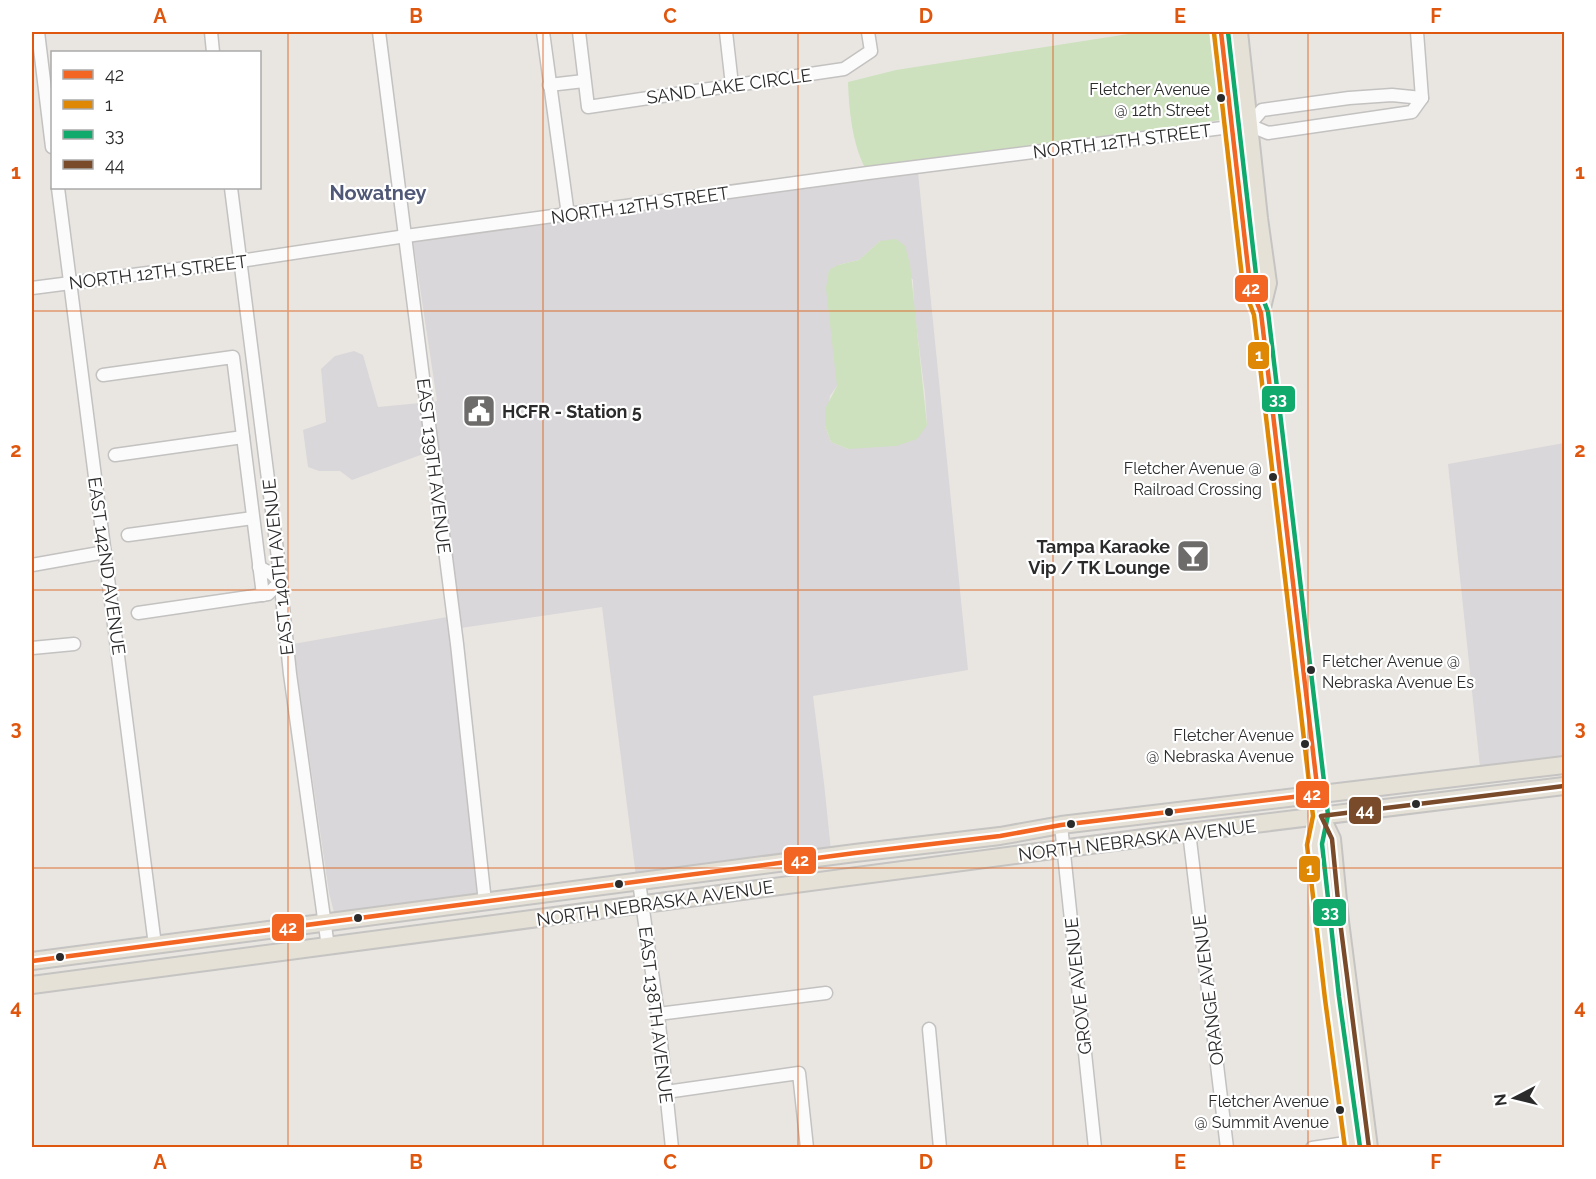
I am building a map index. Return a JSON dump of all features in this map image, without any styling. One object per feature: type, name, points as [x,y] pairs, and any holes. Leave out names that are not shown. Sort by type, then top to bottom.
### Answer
[{"type":"main road","points":[[1221,32],[1250,285],[1261,313],[1318,794],[1321,816],[1332,839],[1340,921],[1369,1148]]},
{"type":"main road","points":[[1233,32],[1241,51]]},
{"type":"main road","points":[[1239,32],[1268,284],[1261,313]]},
{"type":"main road","name":"NORTH NEBRASKA AVENUE","points":[[32,961],[1000,836],[1062,825],[1564,765]]},
{"type":"main road","name":"NORTH NEBRASKA AVENUE","points":[[32,985],[1189,832],[1564,786]]},
{"type":"main road","points":[[1321,816],[1314,846],[1352,1145]]},
{"type":"main road","points":[[892,873],[900,860],[977,846],[1000,836]]},
{"type":"main road","points":[[720,895],[795,872],[835,867],[855,853]]},
{"type":"main road","points":[[347,920],[349,944]]},
{"type":"main road","points":[[155,945],[165,960],[177,966]]},
{"type":"street","points":[[38,32],[51,139]]},
{"type":"street","points":[[211,32],[213,51]]},
{"type":"street","name":"EAST 139TH AVENUE","points":[[379,32],[457,644],[485,902]]},
{"type":"street","points":[[543,32],[568,215]]},
{"type":"street","name":"SAND LAKE CIRCLE","points":[[579,32],[588,107],[844,69],[870,51],[868,32]]},
{"type":"street","points":[[726,32],[732,85]]},
{"type":"street","points":[[1249,125],[1262,110],[1349,98],[1392,95],[1422,98],[1417,32]]},
{"type":"street","points":[[549,85],[584,81]]},
{"type":"street","name":"NORTH 12TH STREET","points":[[32,288],[875,172],[1231,126],[1249,125],[1268,133],[1412,112],[1422,98]]},
{"type":"street","name":"EAST 142ND AVENUE","points":[[58,189],[155,945]]},
{"type":"street","name":"EAST 140TH AVENUE","points":[[231,189],[290,674],[328,947]]},
{"type":"street","points":[[103,375],[233,357],[263,595]]},
{"type":"street","points":[[115,455],[243,436]]},
{"type":"street","points":[[128,535],[253,518]]},
{"type":"street","points":[[32,565],[105,552]]},
{"type":"street","points":[[138,613],[268,594],[280,582],[272,574],[259,567]]},
{"type":"street","points":[[32,648],[74,644]]},
{"type":"street","name":"GROVE AVENUE","points":[[1062,825],[1095,1148]]},
{"type":"street","name":"ORANGE AVENUE","points":[[1189,832],[1227,1148]]},
{"type":"street","name":"EAST 138TH AVENUE","points":[[639,882],[658,1014],[672,1148]]},
{"type":"street","points":[[658,1014],[826,993]]},
{"type":"street","points":[[929,1029],[940,1148]]},
{"type":"street","points":[[666,1092],[799,1073],[807,1148]]},
{"type":"street","points":[[1312,1148],[1352,1145]]},
{"type":"shaded area","points":[[918,172],[968,670],[813,696],[831,851],[636,877],[602,607],[461,628],[433,402],[437,401],[413,241]],"holes":[[[880,241],[913,280],[927,425],[848,449],[831,442],[825,426],[830,396],[837,386],[838,265],[859,260]]]},
{"type":"shaded area","points":[[354,351],[363,355],[378,407],[420,403],[426,453],[352,480],[340,471],[319,471],[308,467],[303,430],[326,422],[321,369],[335,356]]},
{"type":"shaded area","points":[[1564,443],[1564,756],[1480,767],[1448,464]]},
{"type":"shaded area","points":[[447,617],[478,897],[335,916],[329,893],[293,644]]},
{"type":"green space","points":[[1141,32],[1209,32],[1220,120],[865,168],[854,137],[848,82],[896,70]]},
{"type":"green space","points":[[896,239],[905,246],[910,264],[927,425],[917,439],[896,446],[848,449],[831,442],[825,426],[825,409],[837,386],[826,288],[829,270],[838,265],[859,260],[880,241]]},
{"type":"transit line","name":"42","points":[[32,961],[1000,836],[1061,825],[1318,794],[1261,313],[1250,285],[1221,32]]},
{"type":"transit line","name":"33","points":[[1228,32],[1257,283],[1268,312],[1328,815],[1322,844],[1339,997],[1360,1147]]},
{"type":"transit line","name":"1","points":[[1214,33],[1243,286],[1254,315],[1313,816],[1307,845],[1345,1148]]},
{"type":"transit line","name":"44","points":[[1369,1148],[1340,921],[1332,839],[1321,816],[1564,786]]},
{"type":"place","name":"Fletcher Avenue @ 12th Street","points":[[1221,98]]},
{"type":"place","name":"HCFR - Station 5","points":[[479,411]]},
{"type":"place","name":"Fletcher Avenue @ Railroad Crossing","points":[[1273,477]]},
{"type":"place","name":"Tampa Karaoke Vip / TK Lounge","points":[[1193,556]]},
{"type":"place","name":"Fletcher Avenue @ Nebraska Avenue Es","points":[[1311,670]]},
{"type":"place","name":"Fletcher Avenue @ Nebraska Avenue","points":[[1305,744]]},
{"type":"place","name":"Fletcher Avenue @ Summit Avenue","points":[[1340,1110]]},
{"type":"district","name":"Nowatney","points":[[378,193]]}]
